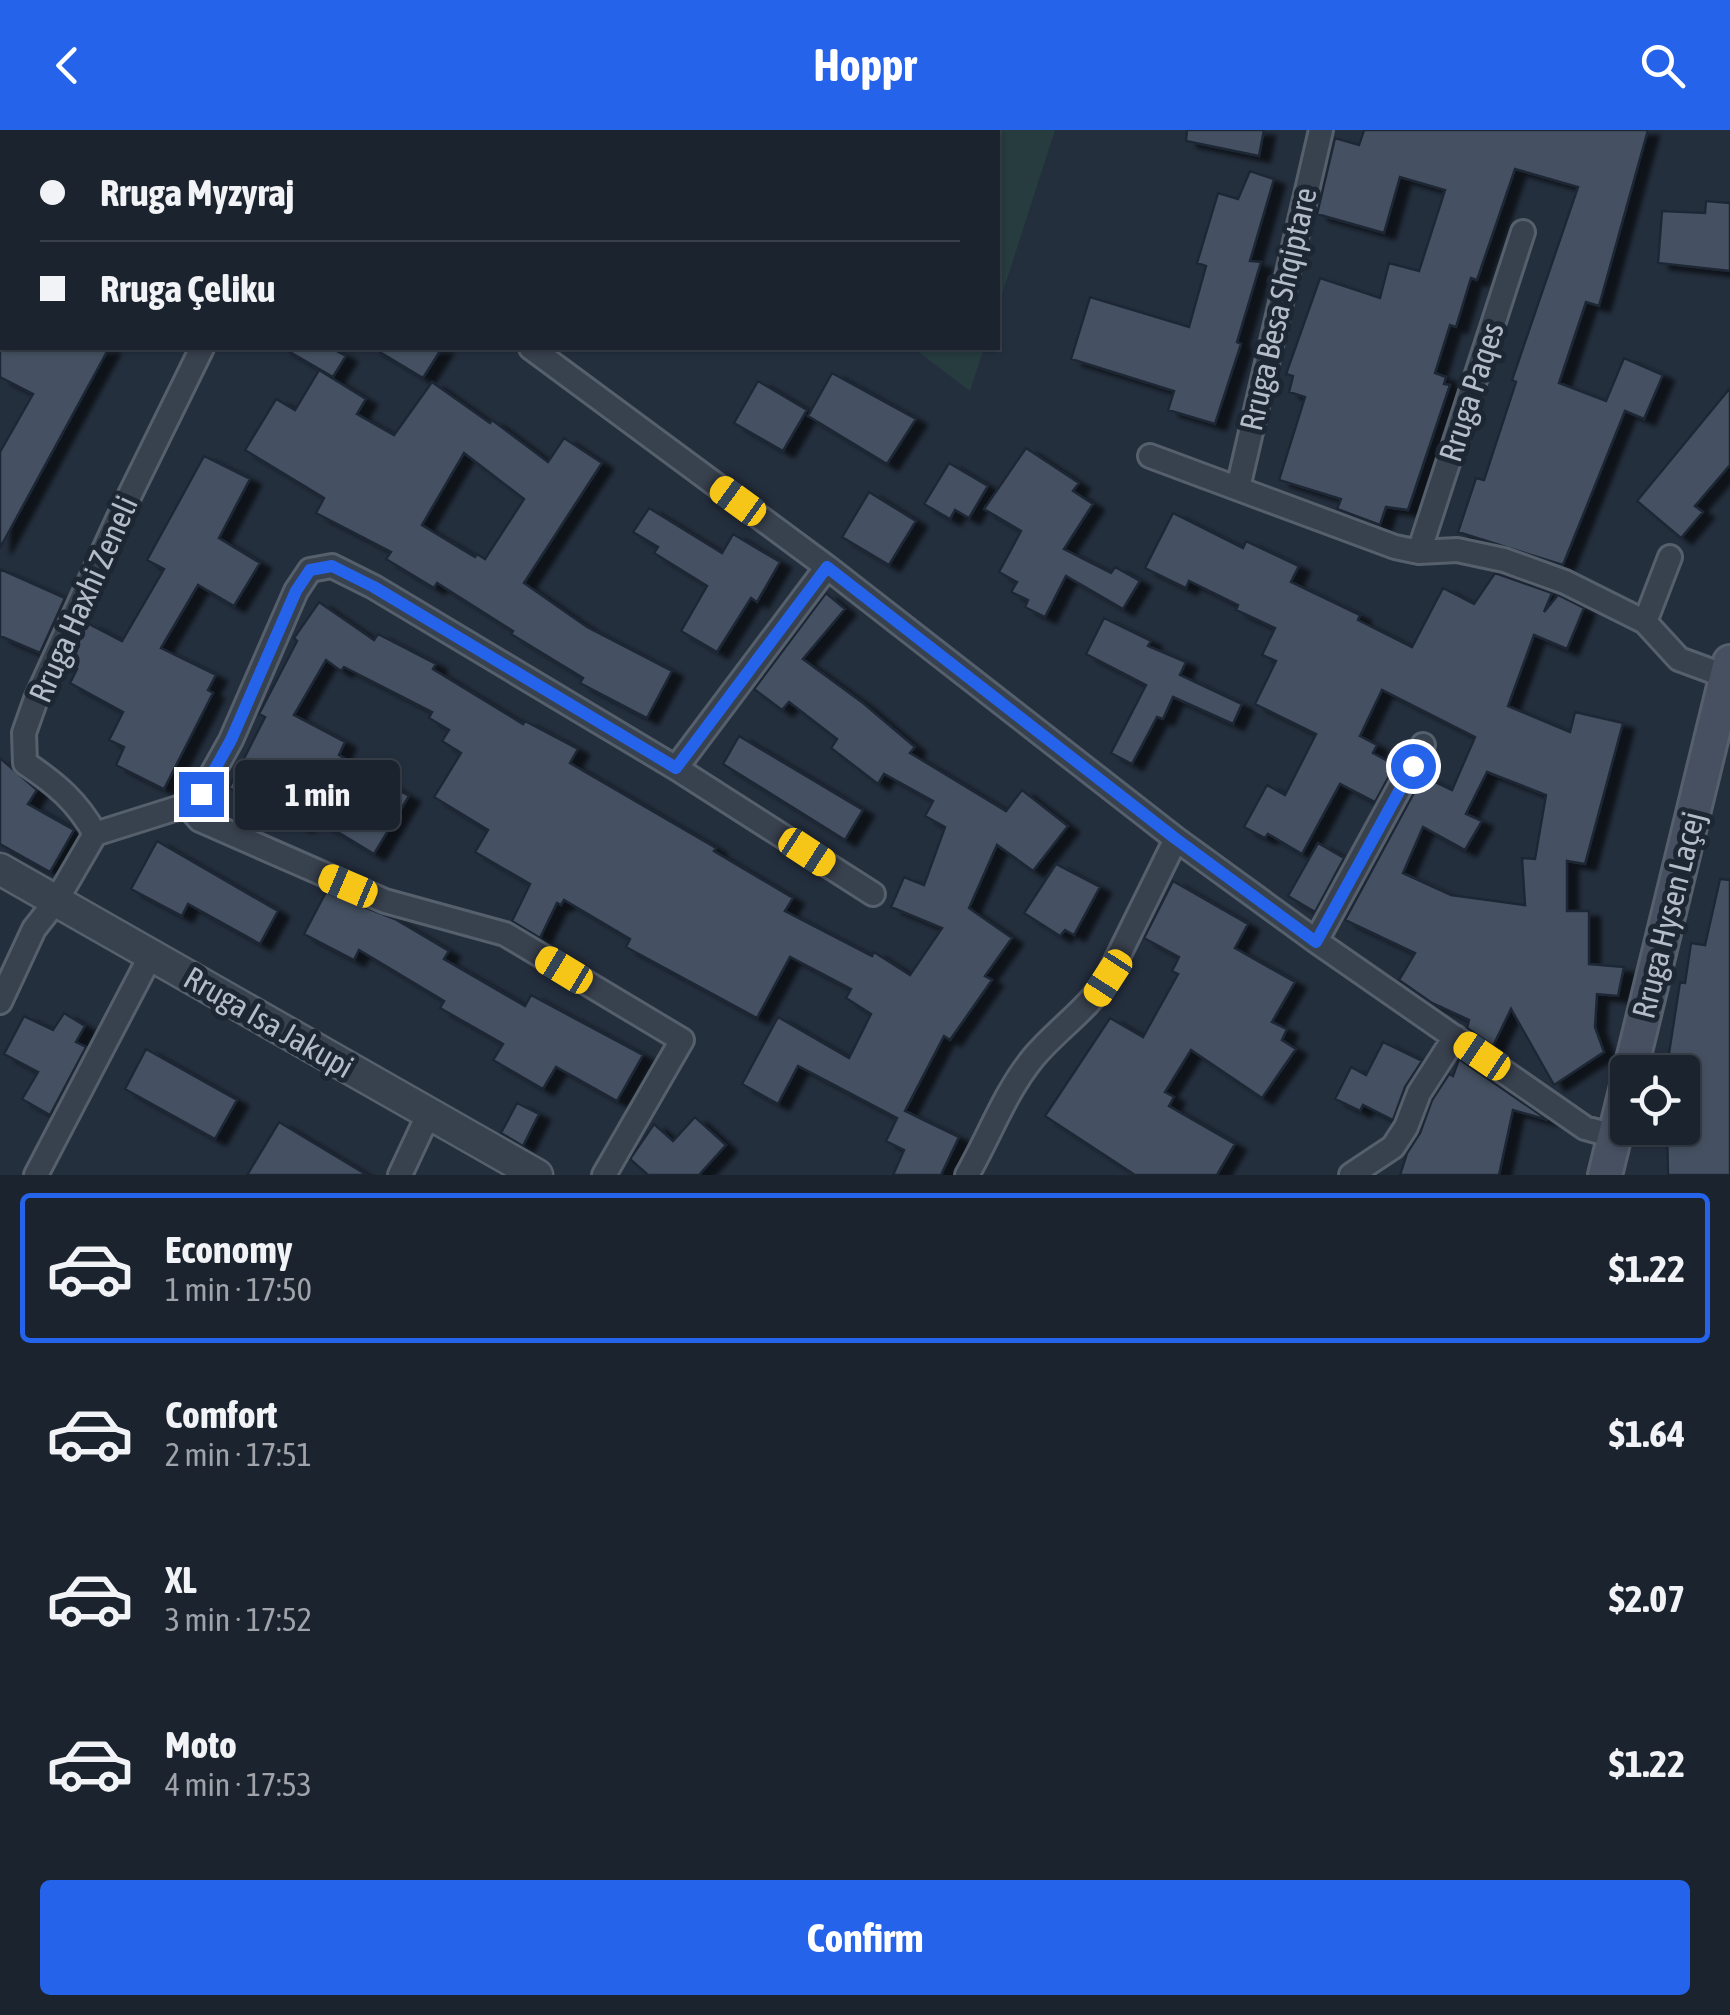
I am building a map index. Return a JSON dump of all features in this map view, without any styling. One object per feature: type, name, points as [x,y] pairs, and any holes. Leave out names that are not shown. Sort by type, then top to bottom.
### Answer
[{"type":"main road","name":"Rruga Hysen Laçej","points":[[1634,1055],[1726,684]]},
{"type":"main road","points":[[1605,1175],[1612,1145]]},
{"type":"street","name":"Rruga Besa Shqiptare","points":[[1238,488],[1322,130]]},
{"type":"street","name":"Rruga Paqes","points":[[1419,552],[1523,232]]},
{"type":"street","name":"Rruga Haxhi Zeneli","points":[[95,834],[70,798],[26,763],[24,734],[118,519],[201,350]]},
{"type":"street","points":[[534,350],[827,567],[1176,839],[1316,942],[1585,1128],[1610,1135]]},
{"type":"street","points":[[1150,456],[1396,547],[1419,552],[1457,550],[1504,560],[1565,582],[1645,622],[1670,557]]},
{"type":"street","points":[[0,1002],[34,929],[56,901],[95,834],[187,806],[201,794],[231,740],[296,591],[310,570],[332,566],[374,587],[676,768],[872,894]]},
{"type":"street","points":[[676,768],[827,567]]},
{"type":"street","name":"Rruga Hysen Laçej","points":[[1645,622],[1679,659],[1726,684]]},
{"type":"street","points":[[1316,942],[1423,745]]},
{"type":"street","points":[[187,806],[200,820],[385,901],[505,934],[682,1040],[604,1175]]},
{"type":"street","points":[[967,1175],[1019,1076],[1034,1056],[1095,998],[1108,978],[1176,839]]},
{"type":"street","name":"Rruga Isa Jakupi","points":[[0,870],[537,1175]]},
{"type":"street","points":[[36,1175],[151,955]]},
{"type":"street","points":[[1352,1175],[1393,1147],[1406,1127],[1419,1093],[1455,1038]]},
{"type":"street","points":[[400,1175],[429,1113]]},
{"type":"green space","points":[[1000,130],[1055,130],[1000,301]]},
{"type":"green space","points":[[916,350],[983,350],[970,391]]},
{"type":"building","points":[[1187,130],[1264,130],[1259,156],[1186,141]]},
{"type":"building","points":[[1364,130],[1648,130],[1599,306],[1586,302],[1559,383],[1606,401],[1624,358],[1663,375],[1644,419],[1625,411],[1563,565],[1458,532],[1476,478],[1484,480],[1516,382],[1512,380],[1578,187],[1515,169],[1477,280],[1471,278],[1456,327],[1450,325],[1435,373],[1446,377],[1444,384],[1450,385],[1408,510],[1386,507],[1380,525],[1337,509],[1341,499],[1279,480],[1305,397],[1289,392],[1293,376],[1286,374],[1320,278],[1380,298],[1389,263],[1419,271],[1445,190],[1400,177],[1384,233],[1317,214],[1335,138],[1359,145]]},
{"type":"building","points":[[1250,171],[1274,179],[1250,261],[1261,262],[1237,342],[1241,344],[1215,424],[1168,410],[1174,391],[1071,359],[1090,297],[1189,327],[1206,266],[1197,263],[1218,193],[1238,199]]},
{"type":"building","points":[[1706,201],[1730,203],[1730,271],[1658,263],[1662,211],[1705,213]]},
{"type":"building","points":[[0,350],[108,350],[0,548],[0,452],[33,394],[0,377]]},
{"type":"building","points":[[286,350],[335,350],[346,356],[333,377]]},
{"type":"building","points":[[376,350],[441,350],[423,378]]},
{"type":"building","points":[[319,370],[366,399],[357,414],[394,435],[432,382],[548,462],[564,438],[602,463],[524,583],[587,627],[672,671],[647,718],[580,683],[583,678],[437,583],[434,588],[386,559],[391,552],[316,513],[324,498],[245,450],[276,399],[295,410]],"holes":[[[464,453],[524,499],[485,559],[422,525]]]},
{"type":"building","points":[[832,373],[916,419],[887,464],[808,416]]},
{"type":"building","points":[[758,381],[807,410],[783,451],[734,423]]},
{"type":"building","points":[[1730,388],[1730,465],[1695,506],[1703,512],[1681,538],[1637,501]]},
{"type":"building","points":[[1026,448],[1079,483],[1073,491],[1093,504],[1064,549],[1111,573],[1115,567],[1140,581],[1123,609],[1066,576],[1045,617],[1025,607],[1028,600],[1011,592],[1017,582],[999,572],[1021,531],[984,509]]},
{"type":"building","points":[[204,456],[250,479],[219,538],[260,563],[234,606],[198,585],[161,648],[216,675],[208,690],[213,693],[164,789],[116,765],[124,747],[109,740],[123,712],[70,683],[77,669],[68,665],[87,623],[122,641],[164,569],[147,560]]},
{"type":"building","points":[[949,463],[988,486],[969,518],[955,510],[950,519],[924,504]]},
{"type":"building","points":[[869,492],[916,521],[889,565],[842,537]]},
{"type":"building","points":[[649,508],[722,553],[733,534],[780,562],[757,602],[751,598],[717,652],[681,631],[707,586],[654,553],[658,547],[633,532]]},
{"type":"building","points":[[1173,513],[1243,548],[1246,541],[1299,566],[1291,582],[1360,615],[1358,620],[1412,647],[1443,588],[1474,604],[1495,573],[1552,593],[1544,612],[1558,595],[1584,608],[1567,649],[1534,635],[1508,706],[1570,732],[1575,712],[1623,723],[1585,864],[1567,861],[1567,911],[1589,911],[1589,964],[1624,967],[1618,996],[1597,994],[1595,1027],[1604,1052],[1554,1085],[1511,1009],[1493,1046],[1467,1028],[1469,1020],[1432,1003],[1399,980],[1415,953],[1345,920],[1422,778],[1452,790],[1475,737],[1382,690],[1360,736],[1377,745],[1373,753],[1395,765],[1375,802],[1340,784],[1302,854],[1268,834],[1265,838],[1244,827],[1267,785],[1285,795],[1316,734],[1255,704],[1276,661],[1262,655],[1275,628],[1189,581],[1186,588],[1145,568]],"holes":[[[1487,772],[1546,795],[1535,859],[1522,858],[1525,905],[1451,895],[1403,873],[1423,827],[1465,850],[1482,821],[1466,814]]]},
{"type":"building","points":[[0,569],[65,598],[40,653],[0,636]]},
{"type":"building","points":[[826,593],[845,609],[803,659],[915,747],[910,753],[1006,811],[1022,790],[1068,826],[1033,871],[997,845],[969,908],[1012,938],[985,976],[992,980],[950,1040],[944,1036],[905,1111],[959,1137],[941,1175],[893,1175],[904,1150],[886,1141],[897,1118],[798,1066],[778,1104],[742,1084],[778,1017],[849,1058],[871,1014],[846,998],[851,989],[790,957],[757,1018],[626,947],[630,939],[564,900],[561,905],[557,903],[540,938],[512,921],[530,884],[475,852],[488,830],[434,797],[461,753],[442,741],[449,730],[429,718],[432,712],[344,667],[341,671],[326,660],[294,715],[345,742],[339,755],[409,796],[374,854],[308,814],[302,826],[229,788],[265,717],[259,714],[297,641],[294,638],[319,602],[374,640],[378,634],[436,664],[433,669],[523,724],[525,721],[578,749],[570,763],[793,898],[785,911],[872,956],[874,952],[910,975],[942,928],[891,907],[904,877],[924,885],[945,827],[925,816],[933,801],[884,774],[878,784],[831,748],[837,739],[789,702],[782,710],[754,689]]},
{"type":"building","points":[[1104,618],[1151,641],[1148,646],[1186,662],[1180,675],[1242,704],[1233,724],[1173,697],[1163,719],[1157,717],[1132,764],[1111,753],[1146,685],[1086,654]]},
{"type":"building","points":[[739,736],[863,810],[845,840],[723,764]]},
{"type":"building","points":[[0,758],[37,790],[28,804],[74,830],[50,872],[0,844]]},
{"type":"building","points":[[157,841],[278,911],[260,944],[188,904],[182,916],[131,889]]},
{"type":"building","points":[[1318,843],[1344,858],[1315,912],[1288,896]]},
{"type":"building","points":[[1056,864],[1100,887],[1074,935],[1065,930],[1060,936],[1024,913]]},
{"type":"building","points":[[1720,879],[1730,880],[1730,1175],[1668,1175],[1667,1145],[1700,1145],[1700,1055],[1669,1055],[1680,982],[1685,983],[1691,943],[1705,945]]},
{"type":"building","points":[[1173,881],[1248,924],[1235,948],[1295,982],[1272,1022],[1287,1029],[1282,1040],[1296,1049],[1262,1098],[1191,1050],[1165,1092],[1174,1097],[1169,1106],[1235,1144],[1217,1175],[1135,1175],[1045,1116],[1110,1018],[1143,1037],[1178,974],[1172,971],[1179,957],[1144,938]]},
{"type":"building","points":[[326,892],[395,919],[449,951],[444,959],[525,1006],[531,995],[643,1055],[617,1101],[556,1067],[543,1089],[493,1060],[503,1044],[440,1008],[444,1001],[359,950],[354,960],[304,934]]},
{"type":"building","points":[[64,1013],[85,1026],[76,1042],[86,1047],[50,1115],[22,1099],[38,1072],[4,1054],[24,1016],[53,1030]]},
{"type":"building","points":[[1383,1042],[1422,1061],[1405,1087],[1393,1120],[1363,1105],[1360,1111],[1335,1099],[1351,1067],[1366,1075]]},
{"type":"building","points":[[146,1049],[237,1100],[215,1139],[125,1089]]},
{"type":"building","points":[[1459,1059],[1548,1120],[1513,1110],[1499,1175],[1400,1175],[1432,1100],[1449,1074],[1453,1076]]},
{"type":"building","points":[[517,1103],[539,1114],[523,1146],[501,1133]]},
{"type":"building","points":[[695,1117],[726,1145],[699,1175],[648,1175],[630,1159],[654,1124],[673,1141]]},
{"type":"building","points":[[279,1122],[367,1175],[247,1175]]},
{"type":"route","points":[[201,794],[231,740],[296,591],[310,570],[332,566],[374,587],[676,768],[827,567],[1176,839],[1316,942],[1413,766]]}]
